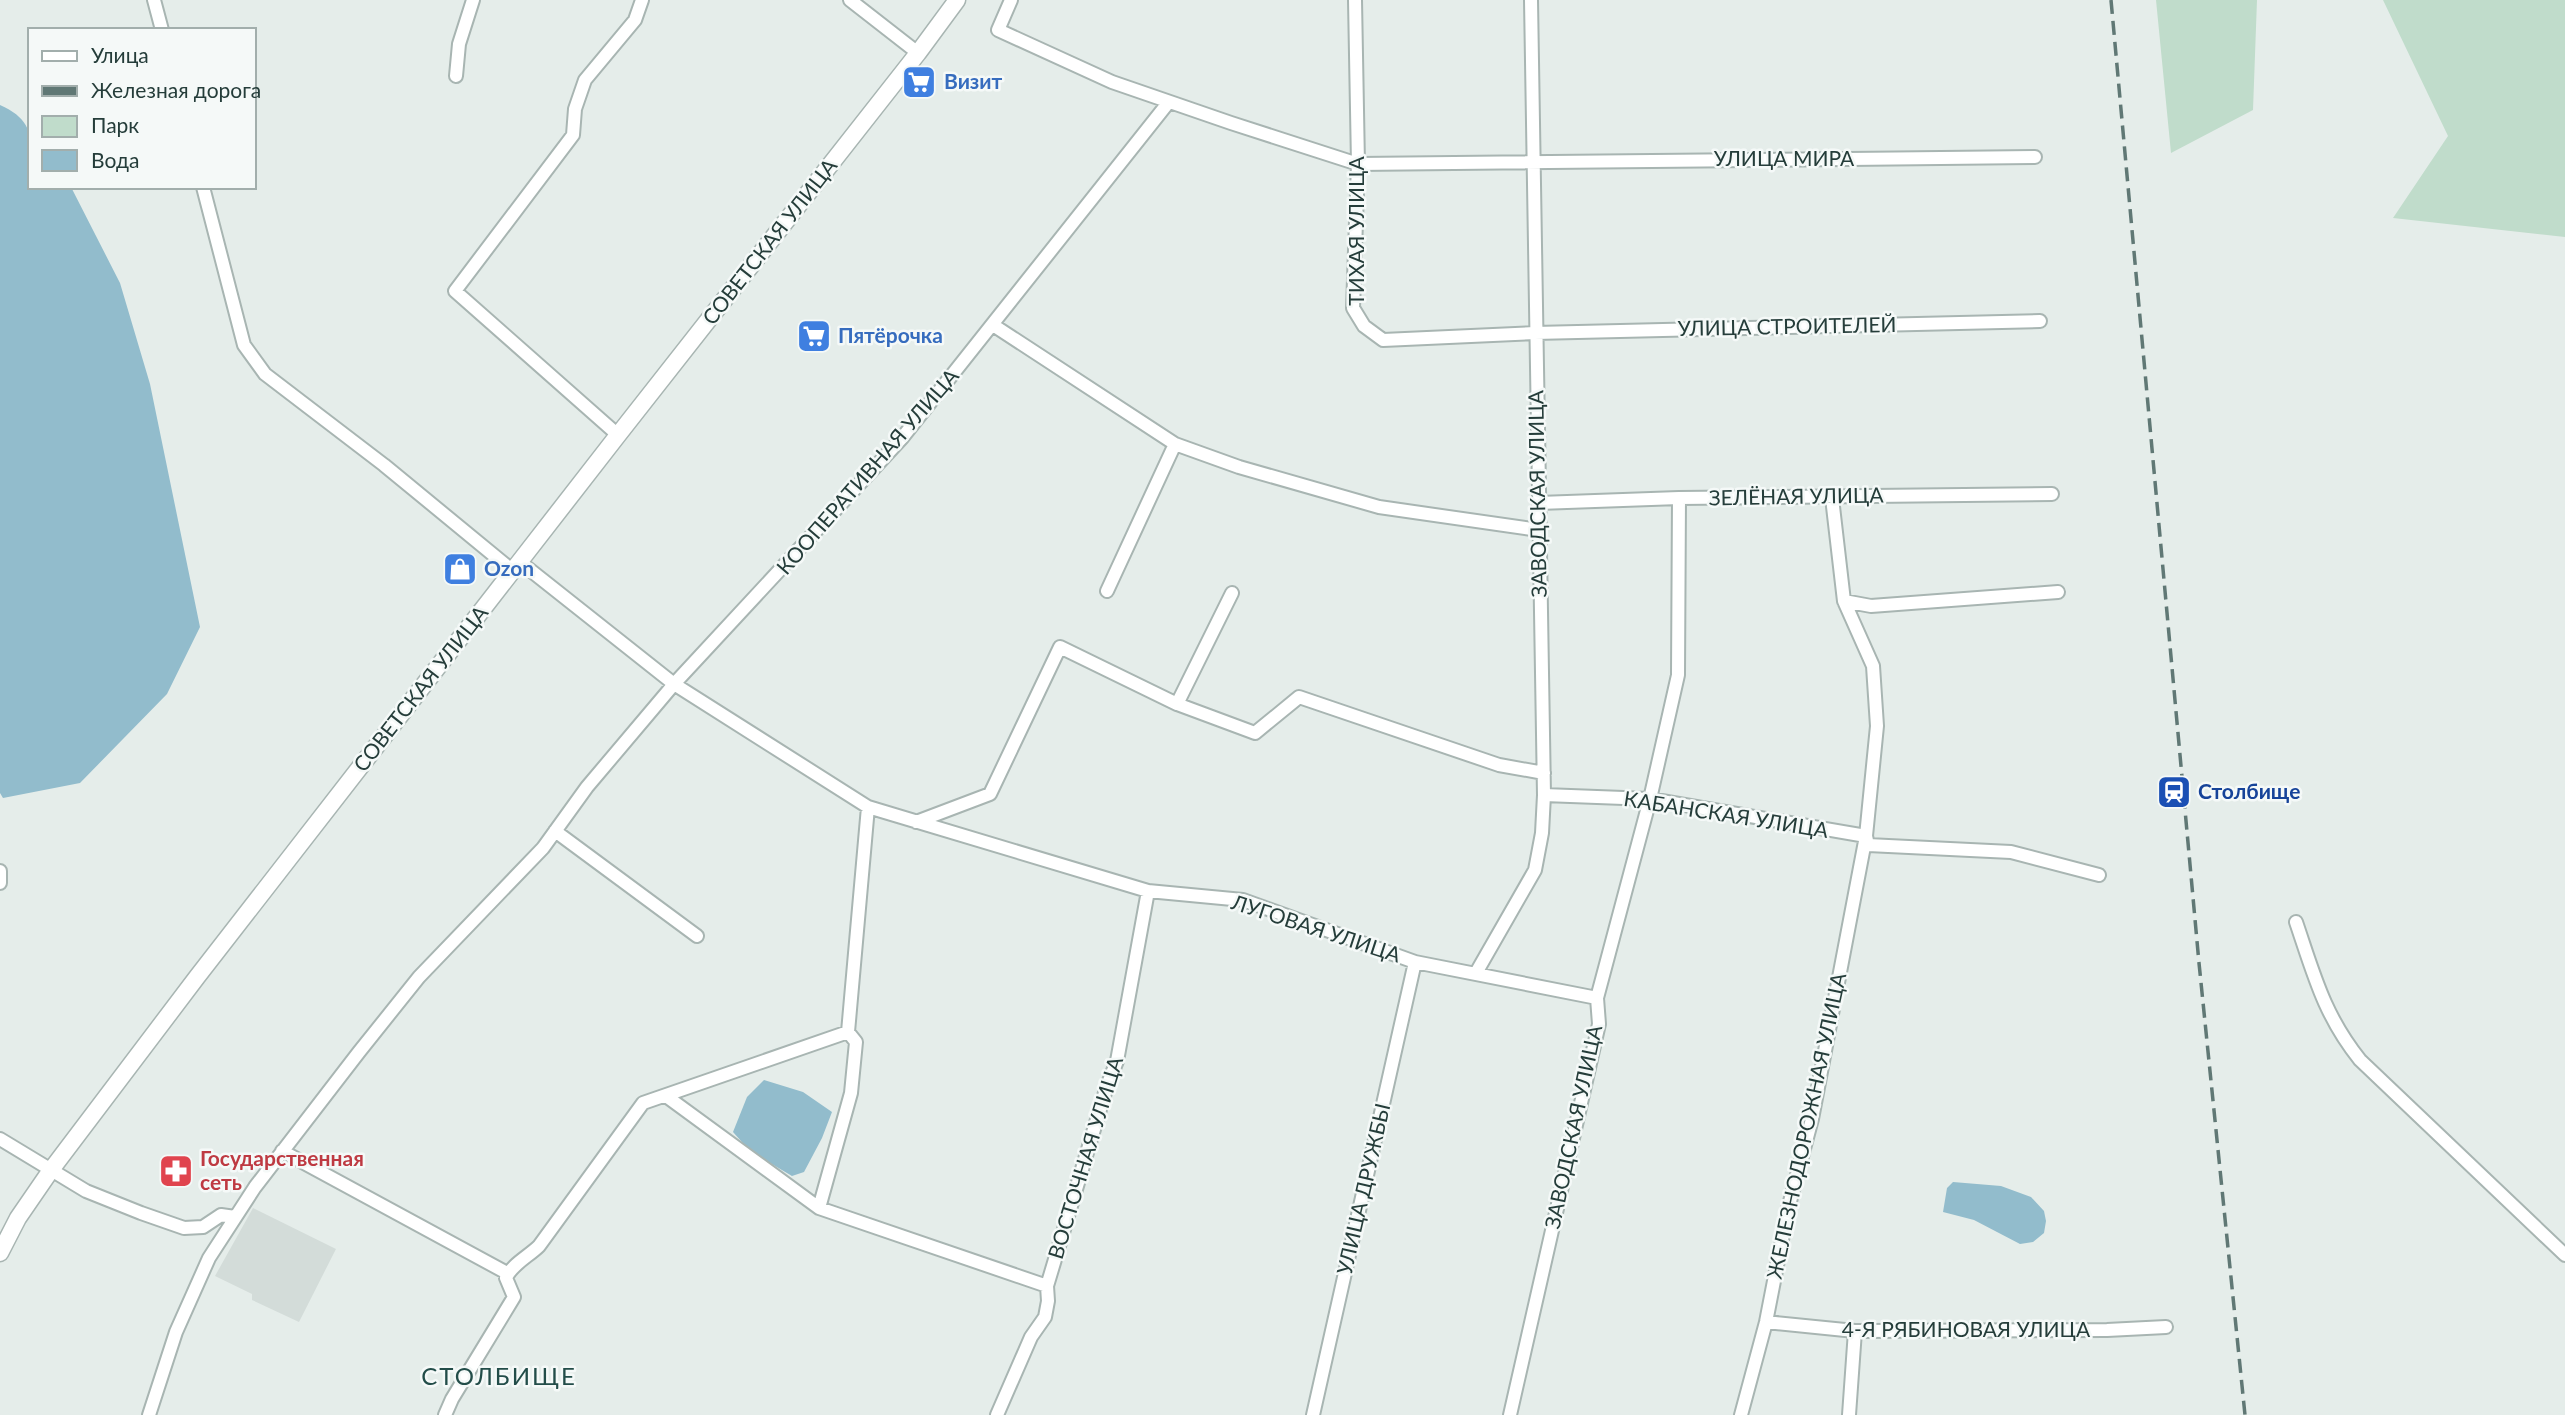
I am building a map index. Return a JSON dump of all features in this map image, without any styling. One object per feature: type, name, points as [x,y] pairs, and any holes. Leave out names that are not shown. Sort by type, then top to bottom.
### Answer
[{"type":"street","points":[[154,0],[161,28]]},
{"type":"street","points":[[456,76],[459,44],[473,0]]},
{"type":"street","points":[[618,435],[455,291],[573,135],[575,109],[585,80],[635,20],[642,0]]},
{"type":"street","points":[[850,0],[918,53]]},
{"type":"street","name":"СОВЕТСКАЯ УЛИЦА","points":[[0,1253],[18,1219],[51,1170],[197,977],[957,0]]},
{"type":"street","points":[[1010,0],[998,30],[1109,81],[1168,103],[1358,163],[1534,160]]},
{"type":"street","name":"ТИХАЯ УЛИЦА","points":[[1355,0],[1358,163],[1353,308],[1364,326],[1383,340],[1535,333]]},
{"type":"street","name":"ЗАВОДСКАЯ УЛИЦА","points":[[1476,973],[1535,870],[1542,833],[1544,773],[1531,0]]},
{"type":"street","name":"КООПЕРАТИВНАЯ УЛИЦА","points":[[149,1415],[192,1292],[209,1258],[282,1151],[419,977],[542,848],[587,787],[674,684],[874,471],[930,406],[1168,103]]},
{"type":"street","name":"УЛИЦА МИРА","points":[[1534,160],[2035,157]]},
{"type":"street","name":"ЛУГОВАЯ УЛИЦА","points":[[204,189],[244,345],[265,374],[516,567],[674,684],[868,807],[1148,891],[1243,900],[1415,962],[1597,998]]},
{"type":"street","name":"УЛИЦА СТРОИТЕЛЕЙ","points":[[1535,333],[2039,321]]},
{"type":"street","points":[[993,325],[1175,444],[1239,467],[1379,507],[1539,530]]},
{"type":"street","points":[[1107,591],[1175,444]]},
{"type":"street","name":"ЗЕЛЁНАЯ УЛИЦА","points":[[1539,503],[1679,498],[2052,494]]},
{"type":"street","name":"ЗАВОДСКАЯ УЛИЦА","points":[[1510,1415],[1599,1024],[1597,998],[1650,799],[1678,675],[1679,498]]},
{"type":"street","points":[[1832,498],[1844,601],[1873,666],[1877,726],[1866,836]]},
{"type":"street","points":[[1844,601],[1871,606],[2058,592]]},
{"type":"street","points":[[1177,704],[1232,593]]},
{"type":"street","points":[[916,822],[990,794],[1059,647],[1177,704],[1255,733],[1298,697],[1499,765],[1544,773]]},
{"type":"street","name":"КАБАНСКАЯ УЛИЦА","points":[[1544,795],[1650,799],[1866,836],[1868,845],[2011,852],[2099,875]]},
{"type":"street","points":[[820,1208],[851,1093],[856,1042],[848,1032],[868,807]]},
{"type":"street","points":[[555,831],[697,936]]},
{"type":"street","name":"ЖЕЛЕЗНОДОРОЖНАЯ УЛИЦА","points":[[1741,1415],[1766,1322],[1788,1209],[1812,1119],[1866,836]]},
{"type":"street","points":[[0,871],[0,883]]},
{"type":"street","name":"ВОСТОЧНАЯ УЛИЦА","points":[[997,1415],[1031,1337],[1045,1317],[1048,1301],[1046,1286],[1082,1164],[1117,1061],[1148,891]]},
{"type":"street","points":[[2296,922],[2323,1003],[2353,1051],[2565,1255]]},
{"type":"street","name":"УЛИЦА ДРУЖБЫ","points":[[1313,1415],[1415,962]]},
{"type":"street","points":[[445,1415],[514,1297],[506,1278],[508,1273],[539,1246],[643,1103],[848,1032]]},
{"type":"street","points":[[666,1096],[820,1208],[1046,1286]]},
{"type":"street","points":[[0,1139],[86,1191],[184,1228],[202,1227],[221,1215],[235,1217]]},
{"type":"street","points":[[282,1151],[508,1273]]},
{"type":"street","name":"4-Я РЯБИНОВАЯ УЛИЦА","points":[[1766,1322],[1855,1331],[2107,1330],[2166,1327]]},
{"type":"street","points":[[1849,1415],[1855,1331]]},
{"type":"shaded area","points":[[253,1208],[336,1249],[299,1322],[252,1300],[252,1294],[215,1276]]},
{"type":"green space","points":[[2156,0],[2257,0],[2253,110],[2171,153]]},
{"type":"green space","points":[[2383,0],[2565,0],[2565,237],[2393,218],[2448,136]]},
{"type":"water","points":[[0,105],[13,112],[28,129],[28,189],[72,189],[120,283],[150,384],[200,627],[167,694],[80,783],[3,798],[0,793]]},
{"type":"water","points":[[764,1080],[803,1092],[832,1112],[804,1172],[792,1176],[750,1151],[733,1132],[747,1097]]},
{"type":"water","points":[[1953,1182],[2001,1186],[2031,1197],[2044,1211],[2044,1233],[2033,1242],[2020,1244],[1974,1220],[1943,1212],[1947,1188]]},
{"type":"railway","points":[[2111,0],[2199,963],[2245,1415]]},
{"type":"place","name":"Визит","points":[[919,82]]},
{"type":"place","name":"Пятёрочка","points":[[814,336]]},
{"type":"place","name":"Ozon","points":[[460,569]]},
{"type":"place","name":"Столбище","points":[[2174,792]]},
{"type":"place","name":"Государственная сеть","points":[[176,1171]]},
{"type":"district","name":"СТОЛБИЩЕ","points":[[499,1377]]}]
